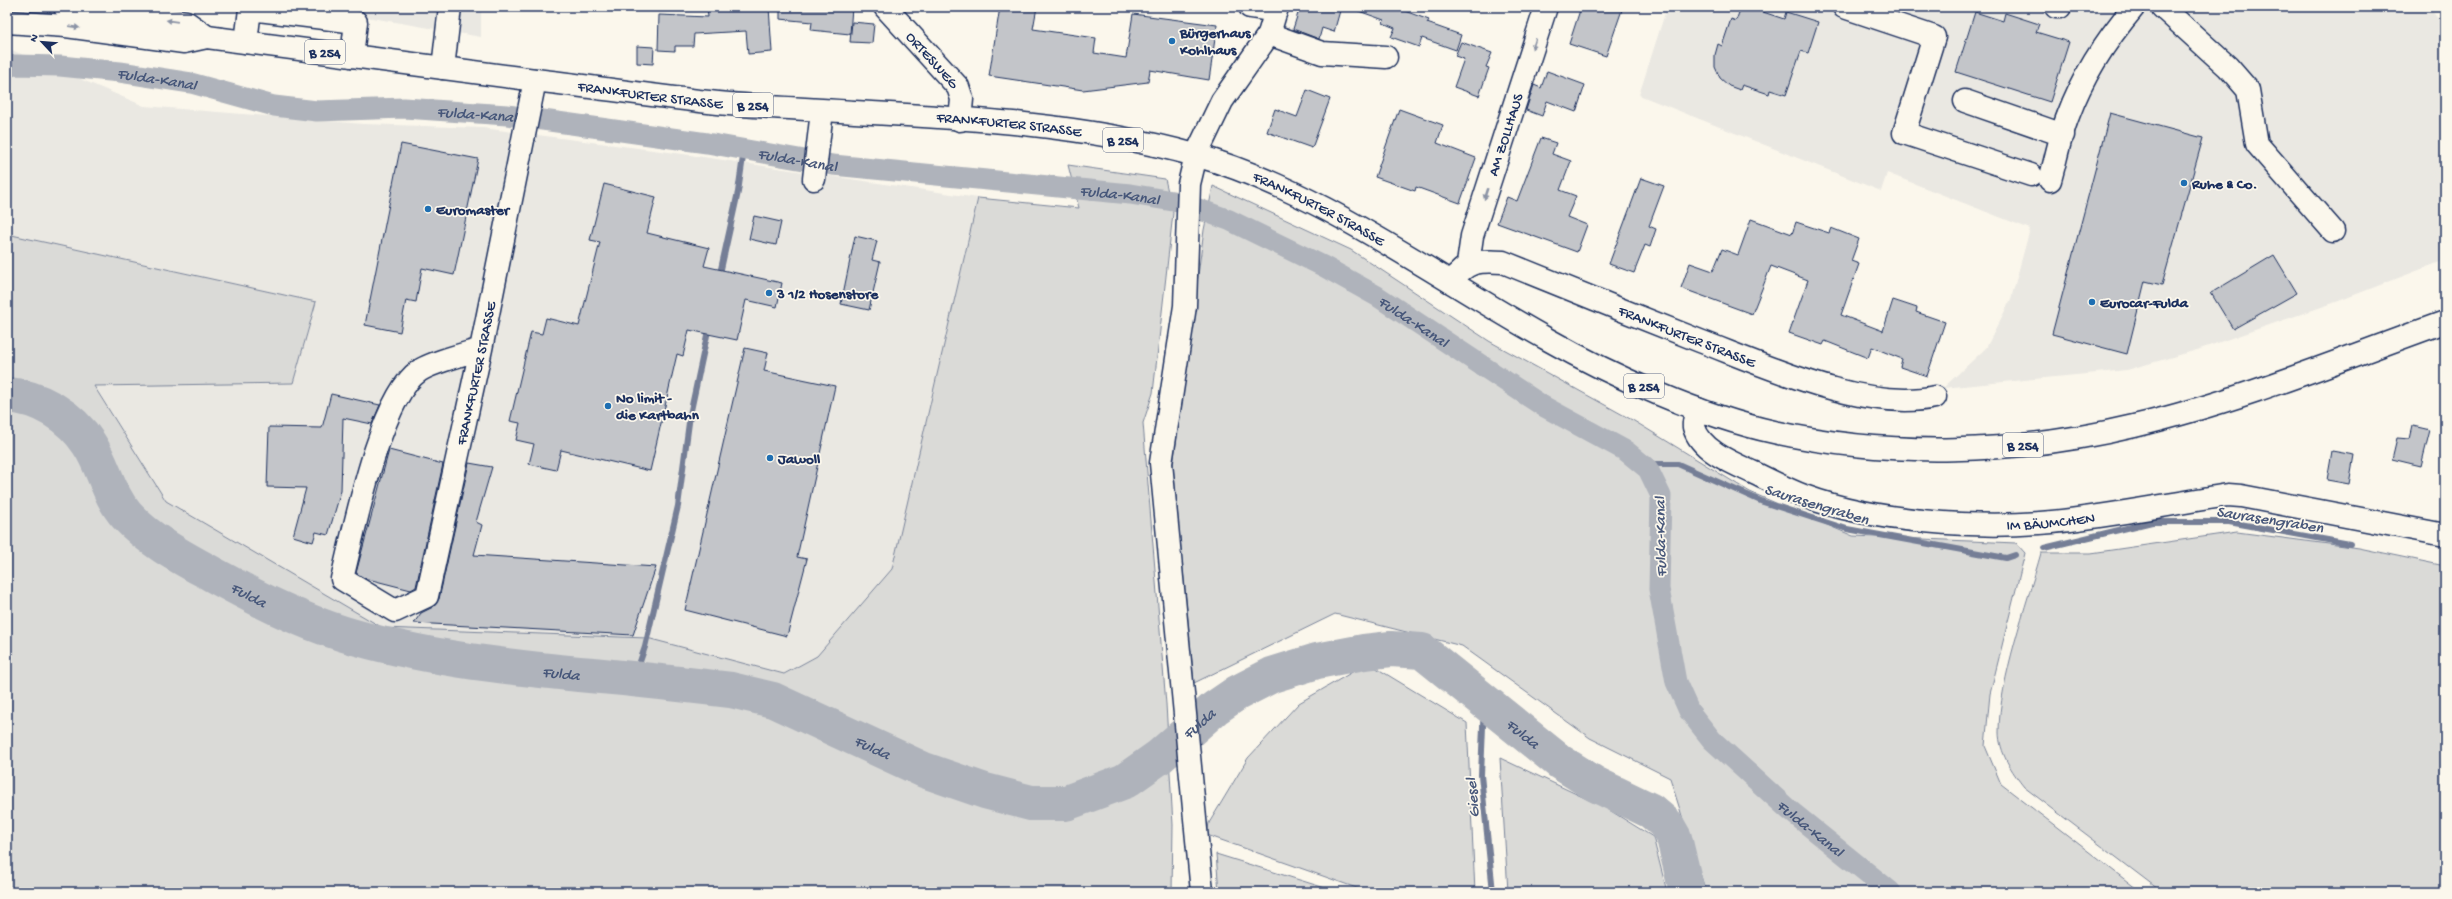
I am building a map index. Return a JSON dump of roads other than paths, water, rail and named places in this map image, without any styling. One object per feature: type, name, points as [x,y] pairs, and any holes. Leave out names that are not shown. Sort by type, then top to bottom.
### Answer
[{"type":"main road","name":"FRANKFURTER STRASSE","points":[[65,7],[186,22],[206,37]]},
{"type":"main road","points":[[443,68],[450,7]]},
{"type":"main road","name":"ORTESWEG","points":[[885,7],[958,87],[962,100],[960,120]]},
{"type":"main road","points":[[1202,892],[1161,463],[1185,306],[1189,184],[1196,155],[1222,101],[1269,34],[1277,9],[1250,7]]},
{"type":"main road","name":"AM ZOLLHAUS","points":[[1468,264],[1472,236],[1546,7]]},
{"type":"main road","points":[[1844,7],[1934,36],[1904,133],[2041,178],[2063,134],[2068,116],[2089,69],[2112,33],[2134,7]]},
{"type":"main road","points":[[2162,7],[2228,67],[2248,90],[2257,144],[2333,231]]},
{"type":"main road","points":[[246,42],[248,8],[356,22],[352,56]]},
{"type":"main road","name":"FRANKFURTER STRASSE","points":[[7,22],[66,26],[184,42],[206,37],[714,102],[960,120],[1057,129],[1196,155],[1236,168],[1278,186],[1334,214],[1550,341],[1620,375],[1697,409]]},
{"type":"main road","points":[[1269,34],[1322,53],[1386,57]]},
{"type":"main road","name":"FRANKFURTER STRASSE","points":[[481,349],[419,370],[406,382],[378,440],[342,579],[395,611],[427,596],[481,349],[535,80]]},
{"type":"main road","points":[[1965,101],[2063,134]]},
{"type":"main road","points":[[814,179],[822,110]]},
{"type":"main road","name":"FRANKFURTER STRASSE","points":[[1468,264],[1487,261],[1503,262],[1771,368],[1846,392],[1900,401],[1935,397]]},
{"type":"main road","points":[[1451,282],[1458,272],[1468,264]]},
{"type":"main road","name":"B 254","points":[[1697,409],[1772,432],[1844,443],[1938,449],[2002,448],[2063,440],[2132,427],[2199,408],[2445,322]]},
{"type":"main road","name":"IM BÄUMCHEN","points":[[1697,409],[1694,425],[1698,435],[1705,445],[1735,464],[1804,496],[1872,514],[1926,521],[2028,524],[2084,518],[2228,496],[2241,496],[2445,535]]},
{"type":"waterway","name":"Fulda-Kanal","points":[[7,67],[15,65],[60,66],[120,72],[191,83],[274,106],[317,111],[404,108],[507,115],[707,143],[833,165],[1130,194],[1179,202],[1229,220],[1323,266],[1377,296],[1543,406],[1626,451],[1648,469],[1661,496],[1659,589],[1676,682],[1689,711],[1712,740],[1788,809],[1891,892]]},
{"type":"waterway","points":[[719,278],[738,192],[744,150]]},
{"type":"waterway","points":[[634,679],[645,647],[678,506],[690,415],[709,326]]},
{"type":"waterway","name":"Fulda","points":[[7,395],[42,404],[64,417],[73,425],[89,444],[99,462],[115,499],[121,508],[136,525],[156,541],[228,583],[310,622],[373,642],[460,660],[519,668],[731,690],[773,700],[924,770],[985,791],[1031,803],[1066,803],[1125,781],[1159,757],[1215,708],[1237,693],[1272,675],[1317,661],[1364,652],[1391,649],[1422,651],[1560,762],[1595,784],[1651,811],[1666,824],[1674,838],[1687,892]]},
{"type":"waterway","name":"Saurasengraben","points":[[1641,464],[1678,464],[1763,502],[1847,529],[2006,558],[2015,555]]},
{"type":"waterway","name":"Saurasengraben","points":[[2044,548],[2152,522],[2229,522],[2350,544]]},
{"type":"waterway","name":"Giesel","points":[[1484,702],[1481,775],[1493,892]]},
{"type":"place","name":"Bürgerhaus Kohlhaus","points":[[1172,41]]},
{"type":"place","name":"Ruhe & Co.","points":[[2184,183]]},
{"type":"place","name":"Euromaster","points":[[428,209]]},
{"type":"place","name":"3 1/2 Hosenstore","points":[[769,293]]},
{"type":"place","name":"Eurocar-Fulda","points":[[2092,302]]},
{"type":"place","name":"No limit - die Kartbahn","points":[[608,406]]},
{"type":"place","name":"Jawoll","points":[[770,458]]}]
